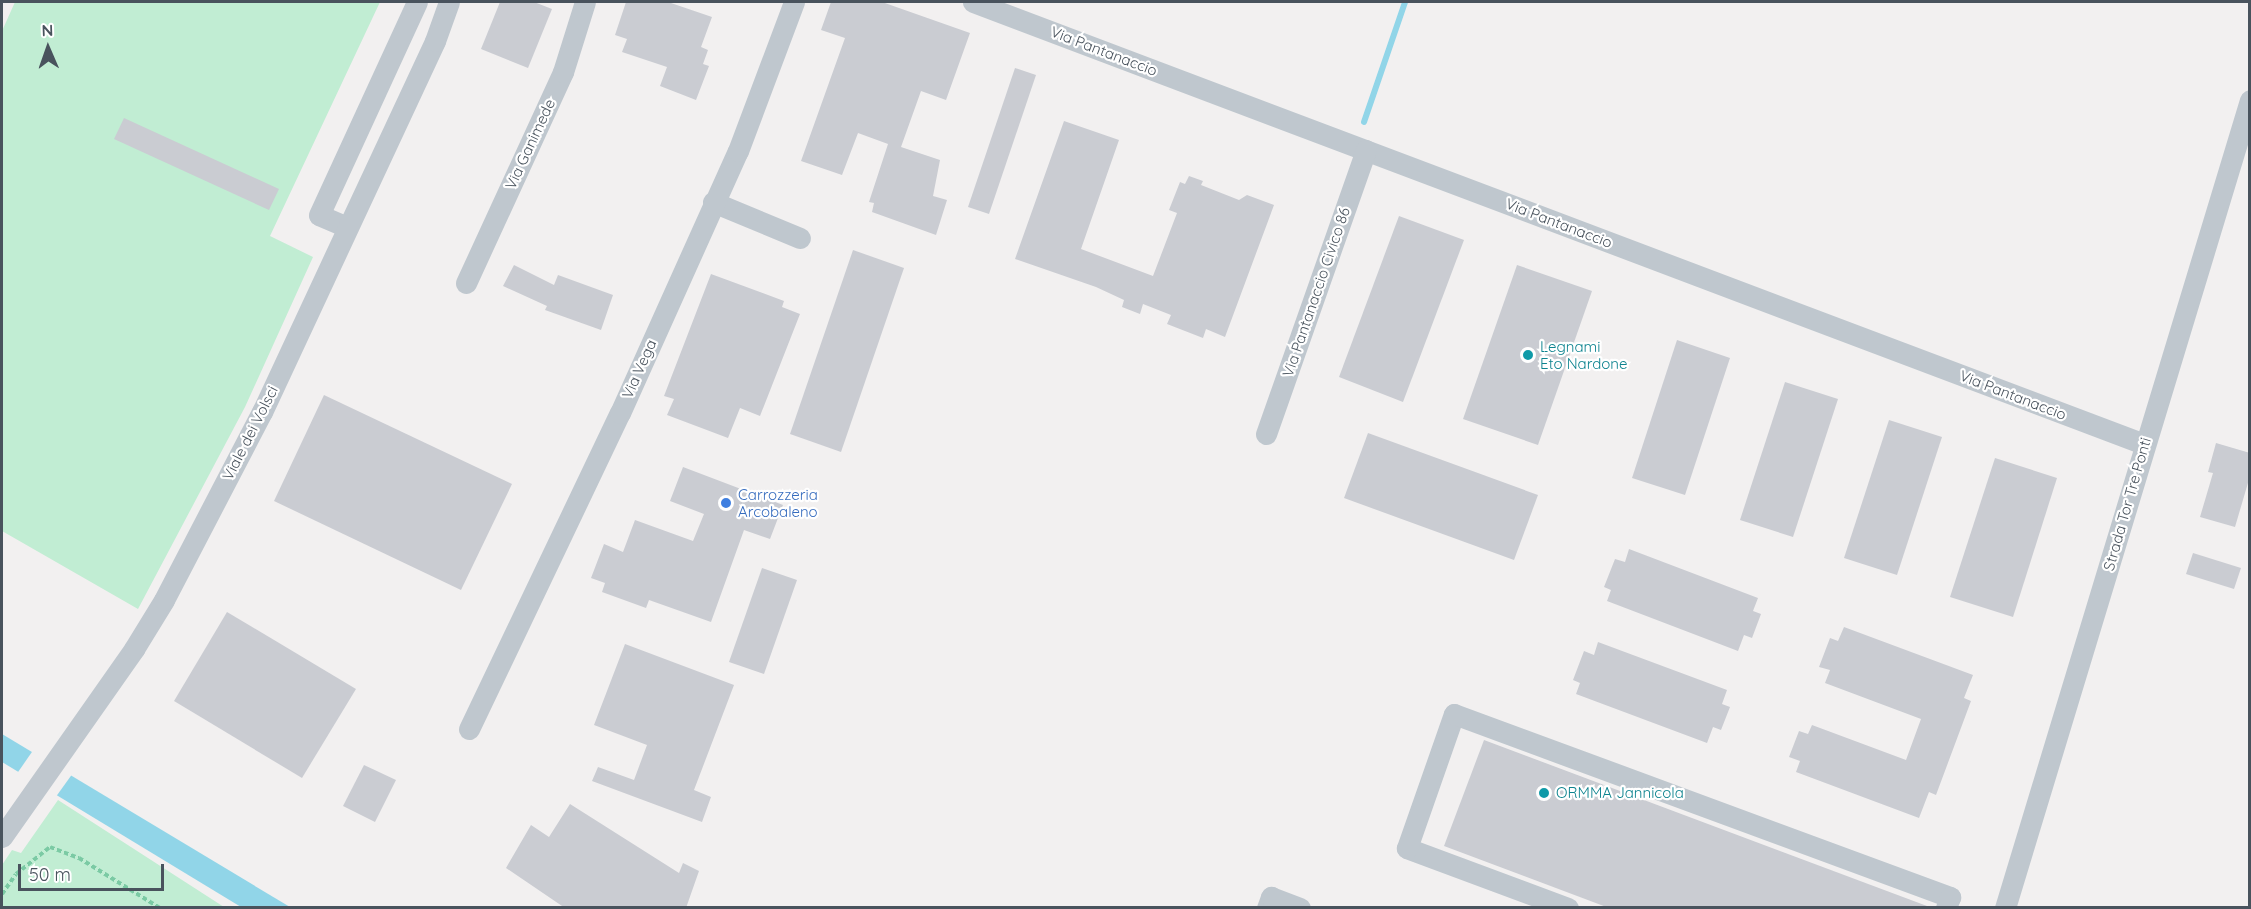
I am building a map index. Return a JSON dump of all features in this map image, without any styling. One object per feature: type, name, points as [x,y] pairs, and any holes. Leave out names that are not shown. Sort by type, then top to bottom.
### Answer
[{"type":"street","points":[[347,227],[319,215],[417,2]]},
{"type":"street","name":"Viale dei Volsci","points":[[2,836],[164,600],[262,412],[435,41],[448,2]]},
{"type":"street","name":"Via Ganimede","points":[[466,283],[563,72],[585,2]]},
{"type":"street","name":"Via Vega","points":[[469,729],[620,412],[738,151],[794,2]]},
{"type":"street","name":"Via Pantanaccio","points":[[973,2],[2144,444]]},
{"type":"street","name":"Strada Tor Tre Ponti","points":[[2005,908],[2250,100]]},
{"type":"street","name":"Via Pantanaccio Civico 86","points":[[1266,435],[1366,150]]},
{"type":"street","points":[[713,202],[800,237]]},
{"type":"street","points":[[1568,908],[1407,848],[1454,714],[1950,897],[1946,908]]},
{"type":"street","points":[[1267,908],[1271,897],[1300,908]]},
{"type":"path","points":[[2,894],[16,874],[50,847],[79,858],[160,908]]},
{"type":"green space","points":[[15,2],[380,2],[270,236],[313,257],[245,407],[138,609],[2,531],[2,31]]},
{"type":"green space","points":[[58,800],[224,907],[2,907],[2,865],[12,850],[21,853]]},
{"type":"water","points":[[2,734],[290,907],[241,907],[2,762]]},
{"type":"pier","points":[[34,749],[73,773],[55,798],[16,775]]},
{"type":"building","points":[[500,2],[534,2],[552,9],[528,68],[481,49]]},
{"type":"building","points":[[626,2],[668,2],[712,17],[701,47],[708,50],[703,64],[709,66],[696,100],[660,86],[667,67],[622,52],[627,39],[615,35]]},
{"type":"building","points":[[831,2],[882,2],[970,33],[946,100],[921,91],[901,147],[940,160],[933,196],[947,200],[936,235],[872,212],[874,203],[869,202],[888,144],[858,133],[842,175],[801,161],[845,38],[821,30]]},
{"type":"building","points":[[1015,68],[1036,75],[989,214],[968,207]]},
{"type":"building","points":[[124,118],[279,189],[269,210],[114,139]]},
{"type":"building","points":[[1064,121],[1119,140],[1081,249],[1153,276],[1177,213],[1169,210],[1180,182],[1185,184],[1189,176],[1203,181],[1201,185],[1239,200],[1247,195],[1274,205],[1225,337],[1206,329],[1203,338],[1167,324],[1171,315],[1143,304],[1140,314],[1122,307],[1124,300],[1096,287],[1015,259]]},
{"type":"building","points":[[1399,216],[1464,240],[1403,402],[1339,377]]},
{"type":"building","points":[[853,250],[904,268],[841,452],[790,434]]},
{"type":"building","points":[[514,265],[554,285],[558,275],[613,295],[601,330],[545,310],[547,306],[503,286]]},
{"type":"building","name":"Legnami Eto Nardone","points":[[1517,265],[1592,291],[1538,445],[1463,419]]},
{"type":"building","points":[[711,274],[784,301],[782,307],[800,314],[760,416],[740,408],[728,438],[667,415],[674,399],[664,396]]},
{"type":"building","points":[[1677,340],[1730,358],[1685,495],[1632,478]]},
{"type":"building","points":[[1785,382],[1838,399],[1793,537],[1740,520]]},
{"type":"building","points":[[324,395],[512,484],[461,590],[274,501]]},
{"type":"building","points":[[1889,420],[1942,437],[1897,575],[1844,558]]},
{"type":"building","points":[[1368,433],[1538,495],[1514,560],[1344,498]]},
{"type":"building","points":[[2216,443],[2250,453],[2250,476],[2235,527],[2200,517],[2213,473],[2208,472]]},
{"type":"building","points":[[1995,458],[2057,478],[2013,617],[1950,597]]},
{"type":"building","points":[[683,467],[783,505],[770,539],[744,530],[711,622],[649,600],[646,608],[602,592],[605,583],[591,578],[604,544],[623,552],[635,520],[693,541],[704,514],[670,501]]},
{"type":"building","points":[[1629,549],[1758,598],[1753,611],[1761,614],[1752,638],[1744,635],[1738,651],[1607,601],[1611,590],[1604,587],[1615,559],[1625,562]]},
{"type":"building","points":[[2193,553],[2241,568],[2234,589],[2186,574]]},
{"type":"building","points":[[762,568],[797,580],[764,674],[729,662]]},
{"type":"building","points":[[227,612],[356,689],[302,778],[174,701]]},
{"type":"building","points":[[1844,627],[1973,675],[1964,698],[1971,701],[1936,795],[1929,792],[1919,818],[1796,772],[1800,761],[1789,757],[1799,731],[1808,734],[1812,725],[1906,760],[1921,719],[1825,683],[1830,670],[1819,667],[1830,638],[1838,641]]},
{"type":"building","points":[[1598,642],[1727,690],[1722,704],[1730,707],[1721,730],[1713,727],[1707,743],[1576,694],[1580,683],[1573,680],[1584,651],[1594,655]]},
{"type":"building","points":[[625,644],[734,685],[694,790],[711,797],[702,822],[592,781],[598,767],[634,780],[647,745],[594,725]]},
{"type":"building","name":"ORMMA Jannicola","points":[[1484,740],[1927,906],[1927,908],[1609,908],[1444,846]]},
{"type":"building","points":[[364,765],[396,780],[375,822],[343,806]]},
{"type":"building","points":[[570,804],[679,873],[683,863],[699,871],[686,908],[565,908],[506,868],[531,825],[549,837]]},
{"type":"waterway","points":[[1364,122],[1405,2]]},
{"type":"place","name":"Legnami Eto Nardone","points":[[1528,355]]},
{"type":"place","name":"Carrozzeria Arcobaleno","points":[[726,503]]},
{"type":"place","name":"ORMMA Jannicola","points":[[1544,793]]}]
